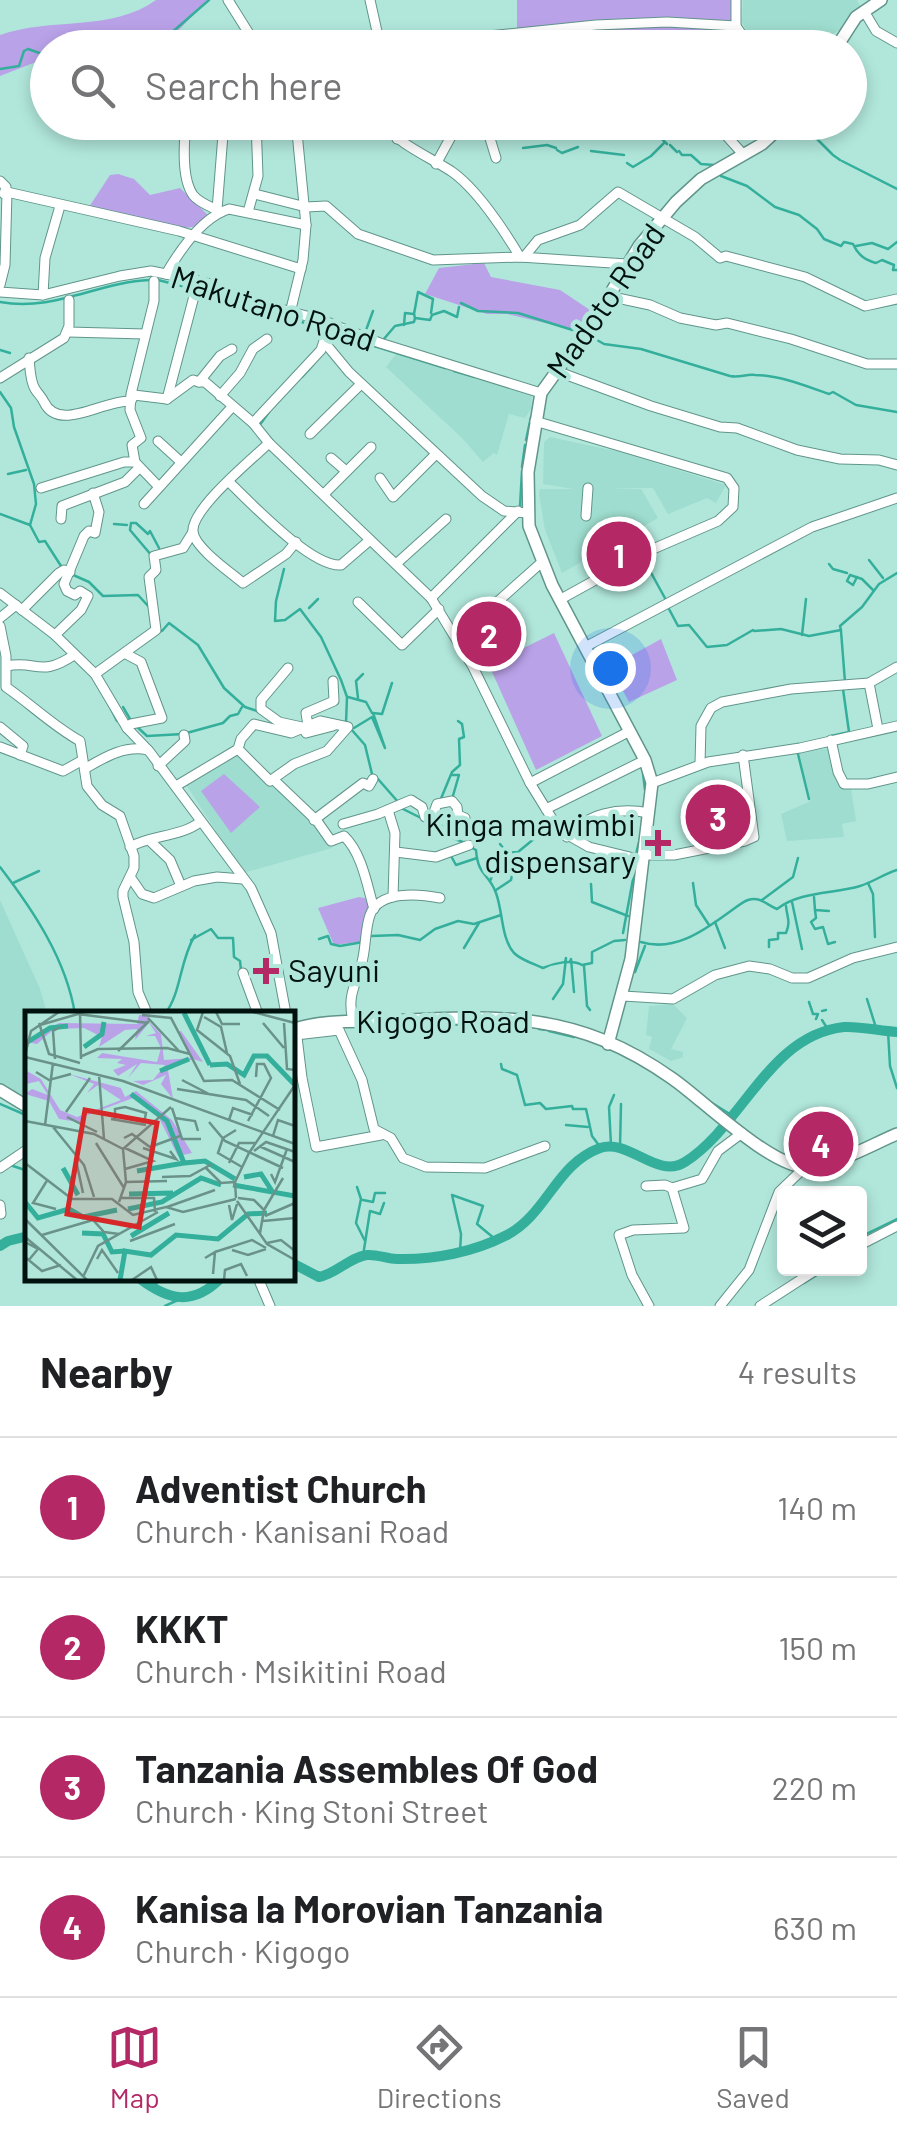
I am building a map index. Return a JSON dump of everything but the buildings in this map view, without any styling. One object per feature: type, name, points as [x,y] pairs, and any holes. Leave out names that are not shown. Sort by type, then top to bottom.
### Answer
[{"type":"main road","points":[[848,30],[856,17],[881,0]]},
{"type":"main road","name":"Madoto Road","points":[[608,1044],[623,996],[652,783],[645,760],[542,562],[523,512],[535,421],[541,392],[627,264],[663,220],[701,179],[766,140]]},
{"type":"main road","name":"Kigogo Road","points":[[295,1031],[354,1022],[511,1017],[570,1028],[648,1063],[773,1155],[805,1168]]},
{"type":"main road","points":[[0,1090],[25,1105]]},
{"type":"main road","points":[[805,1168],[836,1160],[897,1134]]},
{"type":"street","points":[[228,0],[247,30]]},
{"type":"street","points":[[370,0],[374,30]]},
{"type":"street","points":[[736,0],[739,30]]},
{"type":"street","points":[[864,11],[876,31],[897,44]]},
{"type":"street","points":[[567,30],[667,22],[736,26]]},
{"type":"street","points":[[185,140],[190,189],[198,199],[219,211],[248,212],[306,225]]},
{"type":"street","points":[[166,274],[219,211],[223,140]]},
{"type":"street","points":[[248,212],[255,194],[257,140]]},
{"type":"street","points":[[290,314],[306,225],[298,140]]},
{"type":"street","points":[[396,140],[462,180],[522,257]]},
{"type":"street","points":[[436,164],[449,140]]},
{"type":"street","points":[[490,140],[496,158]]},
{"type":"street","points":[[730,140],[742,153]]},
{"type":"street","points":[[0,181],[6,187],[4,194],[195,236],[301,268]]},
{"type":"street","points":[[0,288],[5,264],[6,192]]},
{"type":"street","points":[[522,257],[538,240],[591,218],[614,192],[633,199],[695,237],[720,258],[726,256],[804,277],[865,306],[897,299]]},
{"type":"street","points":[[255,194],[306,207],[326,206],[358,234],[433,260],[522,257],[627,264]]},
{"type":"street","points":[[43,294],[46,258],[60,206]]},
{"type":"street","name":"Makutano Road","points":[[0,288],[43,294],[151,271],[198,281],[290,314],[330,323],[541,392]]},
{"type":"street","points":[[167,398],[198,281]]},
{"type":"street","points":[[154,282],[154,301],[132,378],[130,410],[141,438],[132,447],[137,465],[158,487]]},
{"type":"street","points":[[608,296],[650,305],[680,318],[716,325],[727,323],[791,339],[867,364],[897,364]]},
{"type":"street","points":[[0,378],[56,345],[68,332],[70,300]]},
{"type":"street","points":[[253,423],[326,346],[330,323]]},
{"type":"street","points":[[68,332],[145,334]]},
{"type":"street","points":[[220,396],[253,349],[267,339]]},
{"type":"street","points":[[326,346],[361,384],[499,508],[523,512]]},
{"type":"street","points":[[198,382],[232,348]]},
{"type":"street","points":[[29,358],[34,388],[46,408],[57,415],[73,416],[134,396],[167,398],[193,380],[205,382],[253,423],[269,443],[431,598],[457,638],[530,782],[567,837],[606,853],[642,857],[746,842],[754,837],[743,755]]},
{"type":"street","points":[[556,371],[651,406],[720,428],[737,428],[797,450],[897,464]]},
{"type":"street","points":[[310,434],[361,384]]},
{"type":"street","points":[[144,504],[232,406]]},
{"type":"street","points":[[535,421],[727,478],[734,488],[733,508],[718,521],[646,552],[561,599]]},
{"type":"street","points":[[158,441],[181,462]]},
{"type":"street","points":[[95,674],[156,630],[149,578],[156,570],[154,556],[183,548],[198,513],[269,443]]},
{"type":"street","points":[[325,493],[370,446]]},
{"type":"street","points":[[380,478],[393,497],[436,454]]},
{"type":"street","points":[[332,458],[346,471]]},
{"type":"street","points":[[41,488],[124,462],[137,465]]},
{"type":"street","points":[[61,519],[60,508],[125,482],[137,465]]},
{"type":"street","points":[[229,482],[296,542],[336,566],[370,540]]},
{"type":"street","points":[[586,516],[588,488]]},
{"type":"street","points":[[55,635],[81,610],[88,596],[64,588],[84,536],[89,531],[95,533],[98,510],[94,493]]},
{"type":"street","points":[[588,646],[812,527],[897,498]]},
{"type":"street","points":[[431,598],[523,512]]},
{"type":"street","points":[[396,564],[446,519]]},
{"type":"street","points":[[193,532],[197,542],[243,582],[286,554],[296,542]]},
{"type":"street","points":[[457,638],[542,562]]},
{"type":"street","points":[[0,618],[59,573],[70,572]]},
{"type":"street","points":[[0,593],[55,635],[95,674],[127,728],[176,786],[243,879],[267,917],[286,1011]]},
{"type":"street","points":[[358,602],[402,644],[439,609]]},
{"type":"street","points":[[0,626],[7,666],[6,687],[55,728],[80,741],[86,786],[102,805],[120,816],[135,863],[123,891],[134,942],[138,992],[147,1011]]},
{"type":"street","points":[[126,654],[141,662],[162,718],[127,728]]},
{"type":"street","points":[[7,666],[47,668],[74,655]]},
{"type":"street","points":[[700,764],[701,726],[711,708],[722,702],[791,690],[869,683],[897,666]]},
{"type":"street","points":[[288,668],[262,700],[262,709],[282,724],[304,728],[306,733]]},
{"type":"street","points":[[274,780],[290,766],[327,751],[348,729],[345,725],[326,725],[320,721],[308,726],[306,712],[334,702],[333,682]]},
{"type":"street","points":[[869,683],[878,728]]},
{"type":"street","points":[[176,786],[238,749],[254,724],[291,732],[303,728],[306,733]]},
{"type":"street","points":[[306,733],[333,726]]},
{"type":"street","points":[[652,783],[700,764],[897,726]]},
{"type":"street","points":[[0,727],[22,746],[20,755]]},
{"type":"street","points":[[530,782],[630,731]]},
{"type":"street","points":[[158,766],[185,740],[184,734]]},
{"type":"street","points":[[832,740],[844,784],[897,778]]},
{"type":"street","points":[[0,747],[63,771],[135,747],[149,751]]},
{"type":"street","points":[[238,749],[270,781],[274,780],[331,841],[344,836],[348,839],[362,866],[374,909]]},
{"type":"street","points":[[546,809],[645,760]]},
{"type":"street","points":[[314,820],[362,783],[369,786],[373,780]]},
{"type":"street","points":[[343,824],[412,800],[422,808],[423,816],[432,818],[436,804],[452,801],[458,815],[466,818]]},
{"type":"street","points":[[388,810],[396,851],[393,897]]},
{"type":"street","points":[[567,837],[588,818],[624,810],[649,813]]},
{"type":"street","points":[[130,846],[200,822]]},
{"type":"street","points":[[150,842],[170,860],[181,886]]},
{"type":"street","points":[[383,852],[436,857],[468,844]]},
{"type":"street","points":[[131,878],[142,894],[150,897],[217,877],[243,879]]},
{"type":"street","points":[[354,1022],[350,992],[362,963],[370,914],[376,905],[393,897],[440,898]]},
{"type":"street","points":[[623,996],[673,999],[715,974],[749,966],[792,978],[808,978],[853,958],[897,947]]},
{"type":"street","points":[[243,973],[257,1011]]},
{"type":"street","points":[[338,1026],[362,1080],[372,1126],[380,1136]]},
{"type":"street","points":[[295,1031],[316,1148],[380,1136],[391,1138],[403,1158],[426,1167],[480,1169],[498,1166],[545,1146]]},
{"type":"street","points":[[646,1186],[672,1188],[702,1179],[718,1150],[739,1130]]},
{"type":"street","points":[[0,1168],[25,1151]]},
{"type":"street","points":[[720,1306],[749,1270],[779,1192],[805,1168]]},
{"type":"street","points":[[649,1306],[618,1237],[633,1230],[684,1228],[672,1188]]},
{"type":"street","points":[[0,1205],[0,1214]]},
{"type":"street","points":[[867,1241],[897,1226]]},
{"type":"street","points":[[760,1306],[808,1276]]},
{"type":"street","points":[[259,1281],[270,1306]]},
{"type":"shaded area","points":[[156,0],[208,0],[179,30],[30,30],[30,64],[0,76],[0,35],[139,10]]},
{"type":"shaded area","points":[[517,0],[735,0],[738,25],[734,30],[517,30]]},
{"type":"shaded area","points":[[743,0],[857,0],[860,6],[839,30],[746,30],[742,22]]},
{"type":"shaded area","points":[[110,175],[134,179],[150,195],[180,188],[209,216],[198,226],[179,229],[89,207]]},
{"type":"shaded area","points":[[484,263],[491,277],[560,290],[590,310],[576,330],[507,314],[487,314],[425,294],[439,268]]},
{"type":"shaded area","points":[[396,354],[485,377],[532,395],[531,409],[525,418],[509,414],[497,455],[494,453],[483,462],[386,367]]},
{"type":"shaded area","points":[[550,437],[620,452],[726,485],[716,503],[707,498],[668,514],[653,488],[607,488],[641,489],[658,518],[562,573],[545,530],[539,494],[540,489],[574,489],[543,484],[544,442]]},
{"type":"shaded area","points":[[554,633],[602,736],[536,770],[489,665]]},
{"type":"shaded area","points":[[661,639],[677,680],[629,702],[610,667]]},
{"type":"shaded area","points":[[831,748],[851,788],[856,821],[842,824],[844,837],[787,841],[781,814],[811,801],[799,752]]},
{"type":"shaded area","points":[[238,750],[328,838],[332,848],[243,873],[185,783]]},
{"type":"shaded area","points":[[224,774],[260,807],[231,833],[201,791]]},
{"type":"shaded area","points":[[359,897],[370,899],[372,909],[366,941],[334,945],[318,908]]},
{"type":"shaded area","points":[[0,900],[46,1011],[25,1011],[25,1102],[0,1089]]},
{"type":"shaded area","points":[[673,1004],[687,1018],[671,1049],[683,1052],[683,1057],[671,1061],[649,1049],[652,1037],[646,1035],[649,1006]]},
{"type":"waterway","points":[[175,30],[209,0]]},
{"type":"waterway","points":[[0,69],[19,66],[24,51],[30,50]]},
{"type":"waterway","points":[[663,140],[667,144]]},
{"type":"waterway","points":[[818,140],[832,154]]},
{"type":"waterway","points":[[627,163],[633,167],[664,143]]},
{"type":"waterway","points":[[670,145],[677,152]]},
{"type":"waterway","points":[[557,150],[562,153],[578,147]]},
{"type":"waterway","points":[[523,148],[556,148]]},
{"type":"waterway","points":[[591,151],[624,155]]},
{"type":"waterway","points":[[679,151],[701,164],[714,165]]},
{"type":"waterway","points":[[833,155],[840,160]]},
{"type":"waterway","points":[[842,161],[897,189]]},
{"type":"waterway","points":[[721,176],[747,186],[775,207],[799,215],[824,239],[841,246],[844,242],[853,244],[865,259],[876,263],[882,260],[897,270]]},
{"type":"waterway","points":[[856,246],[872,243],[888,249],[897,242]]},
{"type":"waterway","points":[[0,302],[39,303],[150,280]]},
{"type":"waterway","points":[[158,280],[194,289]]},
{"type":"waterway","points":[[201,290],[246,304]]},
{"type":"waterway","points":[[414,314],[418,292],[433,299],[431,313]]},
{"type":"waterway","points":[[245,294],[261,300]]},
{"type":"waterway","points":[[461,303],[478,311],[518,313],[579,332]]},
{"type":"waterway","points":[[253,306],[314,326]]},
{"type":"waterway","points":[[404,325],[405,313],[430,320],[432,315],[444,311],[457,317],[459,307]]},
{"type":"waterway","points":[[365,333],[373,311]]},
{"type":"waterway","points":[[383,340],[395,326],[414,322],[415,318]]},
{"type":"waterway","points":[[329,332],[445,368]]},
{"type":"waterway","points":[[590,336],[604,344],[641,349],[730,376],[773,377],[833,392],[856,405],[897,412]]},
{"type":"waterway","points":[[0,350],[10,353]]},
{"type":"waterway","points":[[302,377],[313,365]]},
{"type":"waterway","points":[[454,371],[475,377]]},
{"type":"waterway","points":[[0,392],[11,408],[34,484],[36,504],[30,525]]},
{"type":"waterway","points":[[259,426],[269,412]]},
{"type":"waterway","points":[[526,440],[531,417]]},
{"type":"waterway","points":[[522,467],[525,445]]},
{"type":"waterway","points":[[8,474],[26,470]]},
{"type":"waterway","points":[[520,506],[522,471]]},
{"type":"waterway","points":[[0,514],[30,525],[39,542],[45,541],[61,566]]},
{"type":"waterway","points":[[152,556],[130,530],[131,523],[148,534],[150,531],[159,548]]},
{"type":"waterway","points":[[114,524],[127,525]]},
{"type":"waterway","points":[[634,536],[628,540],[637,555]]},
{"type":"waterway","points":[[644,560],[666,600]]},
{"type":"waterway","points":[[869,560],[883,578]]},
{"type":"waterway","points":[[829,564],[847,573]]},
{"type":"waterway","points":[[284,569],[275,621],[285,620],[300,609],[321,637],[347,697],[346,723]]},
{"type":"waterway","points":[[754,631],[781,629],[809,636],[841,630],[840,626],[862,607],[879,584],[897,573]]},
{"type":"waterway","points":[[71,574],[89,582],[103,596],[138,595],[149,607]]},
{"type":"waterway","points":[[850,575],[862,579],[873,590]]},
{"type":"waterway","points":[[850,575],[847,581],[853,585],[857,577]]},
{"type":"waterway","points":[[309,608],[318,599]]},
{"type":"waterway","points":[[802,635],[806,599]]},
{"type":"waterway","points":[[669,609],[678,626],[689,625],[707,647],[727,645],[753,630]]},
{"type":"waterway","points":[[159,630],[169,623],[198,645],[224,688],[245,707],[260,712]]},
{"type":"waterway","points":[[841,631],[845,682]]},
{"type":"waterway","points":[[358,698],[356,681],[363,674]]},
{"type":"waterway","points":[[354,728],[372,717],[385,748],[373,713],[382,714],[392,683]]},
{"type":"waterway","points":[[831,736],[849,732],[843,689]]},
{"type":"waterway","points":[[348,697],[366,702],[372,713]]},
{"type":"waterway","points":[[123,707],[130,719]]},
{"type":"waterway","points":[[135,725],[147,736],[183,734],[223,723],[242,707]]},
{"type":"waterway","points":[[111,709],[117,721]]},
{"type":"waterway","points":[[440,801],[452,772],[460,765],[459,739],[464,737],[458,721]]},
{"type":"waterway","points":[[351,729],[365,745],[372,774]]},
{"type":"waterway","points":[[798,754],[809,799]]},
{"type":"waterway","points":[[643,773],[645,790]]},
{"type":"waterway","points":[[452,775],[459,775],[452,799]]},
{"type":"waterway","points":[[378,779],[399,803]]},
{"type":"waterway","points":[[403,809],[423,819]]},
{"type":"waterway","points":[[453,836],[455,819]]},
{"type":"waterway","points":[[435,821],[444,828],[443,834],[465,843]]},
{"type":"waterway","points":[[506,853],[518,852],[535,838],[531,831],[546,821]]},
{"type":"waterway","points":[[636,854],[640,838]]},
{"type":"waterway","points":[[490,881],[494,872],[507,865],[506,852],[500,844]]},
{"type":"waterway","points":[[472,848],[496,893],[507,940],[520,958],[543,968],[563,962],[582,965],[592,963],[592,952],[625,940]]},
{"type":"waterway","points":[[451,856],[456,865],[477,858]]},
{"type":"waterway","points":[[762,900],[793,877],[798,858]]},
{"type":"waterway","points":[[623,933],[636,863]]},
{"type":"waterway","points":[[0,867],[56,955],[74,1011]]},
{"type":"waterway","points":[[641,942],[664,944],[687,938],[748,900],[760,900],[777,909],[807,896],[860,886],[897,870]]},
{"type":"waterway","points":[[13,883],[39,871]]},
{"type":"waterway","points":[[496,890],[512,875]]},
{"type":"waterway","points":[[693,883],[696,905],[709,925]]},
{"type":"waterway","points":[[868,883],[873,894],[875,937]]},
{"type":"waterway","points":[[591,884],[592,902],[628,916]]},
{"type":"waterway","points":[[814,897],[815,910],[829,911]]},
{"type":"waterway","points":[[792,902],[802,949]]},
{"type":"waterway","points":[[769,947],[769,940],[778,939],[778,933],[786,933],[786,906]]},
{"type":"waterway","points":[[815,910],[816,918],[811,922],[815,929],[823,927],[828,944],[835,942]]},
{"type":"waterway","points":[[372,936],[398,935],[420,940],[435,929],[458,921],[474,924],[501,915]]},
{"type":"waterway","points":[[715,922],[725,948]]},
{"type":"waterway","points":[[464,948],[479,923]]},
{"type":"waterway","points":[[191,940],[211,929],[218,938],[233,938],[234,957],[240,961],[241,970]]},
{"type":"waterway","points":[[167,1011],[195,935]]},
{"type":"waterway","points":[[319,939],[328,936],[331,944],[340,946],[363,942]]},
{"type":"waterway","points":[[635,972],[645,946]]},
{"type":"waterway","points":[[553,999],[563,984],[566,958],[565,962]]},
{"type":"waterway","points":[[570,962],[571,959],[574,992]]},
{"type":"waterway","points":[[584,966],[590,1010]]},
{"type":"waterway","points":[[867,999],[877,1031]]},
{"type":"waterway","points":[[809,1002],[813,1014],[818,1014],[816,1019]]},
{"type":"waterway","points":[[822,1011],[826,1010]]},
{"type":"waterway","points":[[822,1020],[829,1031]]},
{"type":"waterway","points":[[416,1026],[474,1024]]},
{"type":"waterway","points":[[387,1027],[402,1026]]},
{"type":"waterway","points":[[405,1026],[410,1026]]},
{"type":"waterway","points":[[295,1265],[319,1277],[367,1255],[425,1258],[481,1246],[521,1226],[573,1165],[600,1148],[622,1148],[664,1166],[685,1162],[724,1126],[776,1063],[818,1034],[844,1027],[897,1032]]},
{"type":"waterway","points":[[539,1029],[547,1030]]},
{"type":"waterway","points":[[549,1031],[574,1037]]},
{"type":"waterway","points":[[888,1031],[890,1066],[897,1088]]},
{"type":"waterway","points":[[649,1058],[664,1067]]},
{"type":"waterway","points":[[501,1064],[502,1069],[517,1075],[525,1105],[586,1109],[592,1136],[601,1148]]},
{"type":"waterway","points":[[611,1145],[609,1107],[614,1095]]},
{"type":"waterway","points":[[712,1103],[733,1116]]},
{"type":"waterway","points":[[0,1104],[25,1115]]},
{"type":"waterway","points":[[620,1147],[621,1104]]},
{"type":"waterway","points":[[566,1125],[588,1127]]},
{"type":"waterway","points":[[10,1165],[25,1170]]},
{"type":"waterway","points":[[357,1187],[361,1199],[356,1223],[365,1241]]},
{"type":"waterway","points":[[363,1200],[373,1202],[375,1193],[385,1193]]},
{"type":"waterway","points":[[460,1252],[461,1234],[452,1195],[483,1206],[477,1224],[495,1239]]},
{"type":"waterway","points":[[363,1256],[370,1211],[380,1214],[384,1203]]},
{"type":"waterway","points":[[867,1234],[897,1219]]},
{"type":"waterway","points":[[0,1246],[25,1237]]},
{"type":"waterway","points":[[804,1283],[815,1276]]},
{"type":"waterway","points":[[144,1281],[161,1292],[181,1297],[201,1293],[218,1281]]},
{"type":"waterway","points":[[154,1292],[157,1281]]},
{"type":"waterway","points":[[165,1306],[178,1300]]},
{"type":"place","name":"Adventist Church","points":[[619,554]]},
{"type":"place","name":"KKKT","points":[[489,634]]},
{"type":"place","name":"Tanzania Assembles Of God","points":[[718,817]]},
{"type":"place","name":"Kinga mawimbi dispensary","points":[[658,843]]},
{"type":"place","name":"Sayuni","points":[[266,971]]},
{"type":"place","name":"Kanisa la Morovian Tanzania","points":[[821,1144]]}]
